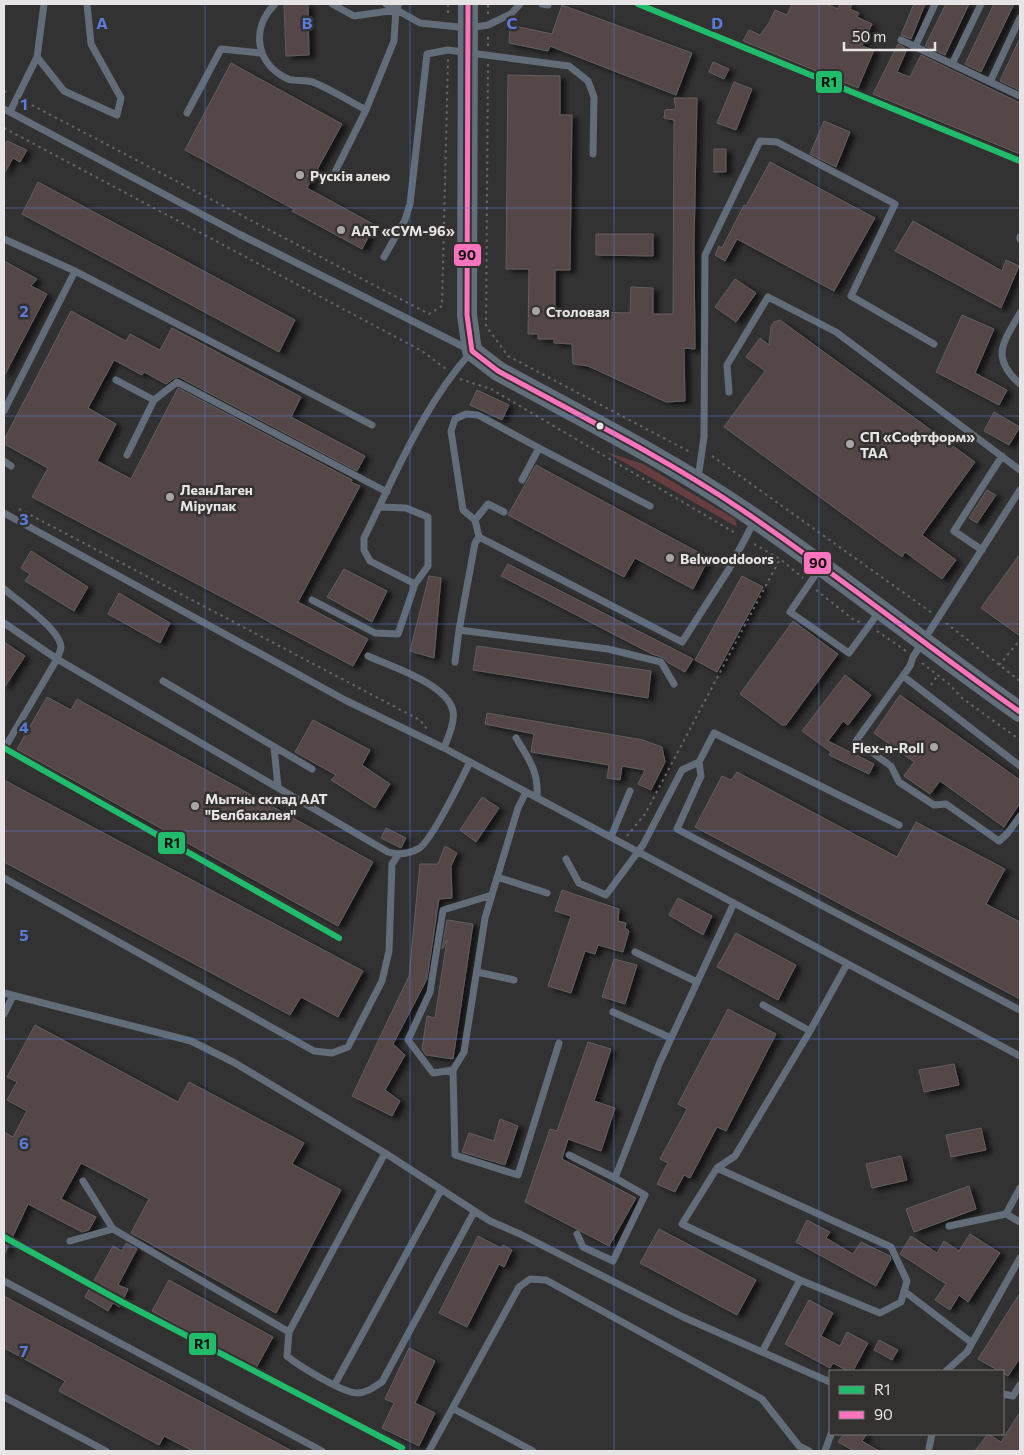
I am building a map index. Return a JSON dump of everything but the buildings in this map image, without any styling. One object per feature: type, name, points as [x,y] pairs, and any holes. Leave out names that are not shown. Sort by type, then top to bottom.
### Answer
[{"type":"main road","points":[[468,4],[468,28],[478,54],[467,315],[472,351],[498,371],[698,482],[822,566],[875,617],[919,649],[1018,707]]},
{"type":"lane","points":[[44,4],[37,57],[17,98],[7,111],[238,234],[472,351],[452,374],[411,443],[364,538],[364,550],[370,562],[415,584]]},
{"type":"lane","points":[[37,57],[64,91],[117,115],[121,98],[91,44],[87,4]]},
{"type":"lane","points":[[275,4],[268,11],[260,28],[260,53],[273,71],[290,80],[313,82],[366,110]]},
{"type":"lane","points":[[332,4],[354,16],[398,7]]},
{"type":"lane","points":[[386,4],[398,7],[420,23],[448,24],[468,28],[488,25],[511,14],[520,4]]},
{"type":"lane","points":[[915,47],[935,4]]},
{"type":"lane","points":[[952,64],[981,4]]},
{"type":"lane","points":[[335,172],[366,110],[394,41],[398,7]]},
{"type":"lane","points":[[990,82],[1020,18]]},
{"type":"lane","points":[[901,40],[1020,96]]},
{"type":"lane","points":[[187,113],[221,49],[260,53]]},
{"type":"lane","points":[[384,257],[405,220],[410,204],[427,54],[448,50],[569,66],[588,81],[594,97],[592,154]]},
{"type":"lane","points":[[698,482],[704,437],[705,255],[760,141],[777,142],[895,204],[851,296],[934,344]]},
{"type":"lane","points":[[4,239],[75,271],[372,425]]},
{"type":"lane","points":[[4,411],[75,271]]},
{"type":"lane","points":[[730,392],[726,365],[768,297],[836,332],[1020,470]]},
{"type":"lane","points":[[1020,313],[1002,344],[1001,361],[1008,373],[1020,384]]},
{"type":"lane","points":[[116,380],[154,400]]},
{"type":"lane","points":[[127,455],[154,400],[177,382],[387,492]]},
{"type":"lane","points":[[650,506],[478,415],[466,414],[455,419],[451,431],[463,510],[475,520],[480,537],[682,642],[728,569],[755,520]]},
{"type":"lane","points":[[522,480],[539,448]]},
{"type":"lane","points":[[982,550],[954,531],[1002,456]]},
{"type":"lane","points":[[4,461],[11,466]]},
{"type":"lane","points":[[1020,490],[903,676],[856,742],[892,766],[899,782],[934,805],[946,804],[999,841],[1020,816]]},
{"type":"lane","points":[[475,520],[488,504],[504,512]]},
{"type":"lane","points":[[312,600],[375,634],[398,634],[415,584],[428,566],[428,517],[406,508],[380,506]]},
{"type":"lane","points":[[4,513],[345,700],[444,748],[1020,1056]]},
{"type":"lane","points":[[455,662],[475,543],[480,537]]},
{"type":"lane","points":[[822,566],[790,612],[850,653],[875,617]]},
{"type":"lane","points":[[4,589],[42,620],[58,638],[61,647],[58,659],[4,749]]},
{"type":"lane","points":[[4,623],[58,659],[388,852],[398,855],[420,849],[430,837],[470,762]]},
{"type":"lane","points":[[460,630],[608,649],[661,662],[674,684]]},
{"type":"lane","points":[[368,656],[433,686],[449,699],[453,713],[451,728],[444,748]]},
{"type":"lane","points":[[903,676],[1020,766]]},
{"type":"lane","points":[[163,681],[312,769]]},
{"type":"lane","points":[[899,825],[714,733],[699,762],[701,776],[677,829],[1020,1010]]},
{"type":"lane","points":[[516,738],[532,764],[538,782],[537,798]]},
{"type":"lane","points":[[274,747],[278,787]]},
{"type":"lane","points":[[566,859],[579,883],[606,895],[638,852],[682,770],[699,762]]},
{"type":"lane","points":[[611,837],[630,791]]},
{"type":"lane","points":[[526,792],[518,808],[485,918],[464,1052],[453,1070],[455,1155],[518,1175],[559,1043]]},
{"type":"lane","points":[[4,878],[314,1051],[332,1053],[348,1047],[382,981],[389,951],[392,864],[398,855]]},
{"type":"lane","points":[[497,877],[547,892]]},
{"type":"lane","points":[[453,1070],[433,1072],[408,1040],[430,992],[443,910],[492,895]]},
{"type":"lane","points":[[615,1178],[671,1038],[734,903]]},
{"type":"lane","points":[[635,952],[697,982]]},
{"type":"lane","points":[[717,1168],[891,1247],[907,1281],[901,1302],[880,1313],[800,1280],[682,1224],[717,1168],[735,1156],[810,1031],[847,964]]},
{"type":"lane","points":[[476,972],[514,980]]},
{"type":"lane","points":[[4,993],[191,1041],[235,1063],[385,1153],[474,1212],[683,1316],[829,1382]]},
{"type":"lane","points":[[4,1014],[13,996]]},
{"type":"lane","points":[[762,1005],[810,1031]]},
{"type":"lane","points":[[613,1012],[671,1038]]},
{"type":"lane","points":[[385,1153],[289,1332],[287,1356],[303,1369],[355,1393],[368,1391],[382,1382],[474,1212]]},
{"type":"lane","points":[[569,1156],[645,1194],[613,1261],[583,1247],[577,1234]]},
{"type":"lane","points":[[83,1181],[113,1229],[289,1332]]},
{"type":"lane","points":[[1006,1214],[1020,1188]]},
{"type":"lane","points":[[335,1384],[441,1190]]},
{"type":"lane","points":[[949,1226],[1006,1214],[1020,1222]]},
{"type":"lane","points":[[70,1242],[113,1229]]},
{"type":"lane","points":[[947,1370],[967,1352],[1020,1258]]},
{"type":"lane","points":[[428,1451],[454,1409],[519,1287],[530,1279],[546,1280],[762,1400],[799,1446],[809,1451]]},
{"type":"lane","points":[[762,1352],[800,1280]]},
{"type":"lane","points":[[4,1281],[322,1451]]},
{"type":"lane","points":[[904,1291],[972,1343]]},
{"type":"lane","points":[[1004,1394],[1013,1396],[1020,1385]]},
{"type":"lane","points":[[4,1397],[106,1451]]},
{"type":"lane","points":[[454,1409],[533,1451]]},
{"type":"lane","points":[[825,1451],[831,1435]]},
{"type":"lane","points":[[928,1448],[932,1435]]},
{"type":"path","points":[[448,4],[448,24]]},
{"type":"path","points":[[488,4],[488,25],[478,54],[486,326],[508,356],[688,451],[713,456],[939,618],[1020,681]]},
{"type":"path","points":[[4,90],[429,314],[442,306],[448,50]]},
{"type":"path","points":[[4,128],[422,351],[452,374],[491,389],[780,559],[810,583],[823,598],[854,620],[875,617],[919,649],[938,675],[962,698],[1020,740]]},
{"type":"path","points":[[16,508],[420,720],[430,732],[428,740]]},
{"type":"path","points":[[620,842],[645,814],[780,559]]},
{"type":"path","points":[[1000,665],[1020,640]]},
{"type":"path","points":[[924,693],[938,675]]},
{"type":"shaded area","points":[[606,452],[643,464],[735,519],[737,527]]},
{"type":"transit line","name":"90","points":[[468,4],[467,315],[472,351],[498,371],[653,455],[742,510],[812,559],[1020,712]]},
{"type":"transit line","name":"R1","points":[[638,4],[1020,161]]},
{"type":"transit line","name":"R1","points":[[4,748],[339,938]]},
{"type":"transit line","name":"R1","points":[[4,1237],[122,1302],[402,1448]]},
{"type":"place","name":"Рускія алею","points":[[300,175]]},
{"type":"place","name":"ААТ «СУМ-96»","points":[[341,230]]},
{"type":"place","name":"Столовая","points":[[536,311]]},
{"type":"place","name":"СП «Софтформ» ТАА","points":[[850,444]]},
{"type":"place","name":"ЛеанЛаген Мірупак","points":[[170,497]]},
{"type":"place","name":"Belwooddoors","points":[[670,558]]},
{"type":"place","name":"Flex-n-Roll","points":[[934,747]]},
{"type":"place","name":"Мытны склад ААТ \"Белбакалея\"","points":[[195,806]]}]
